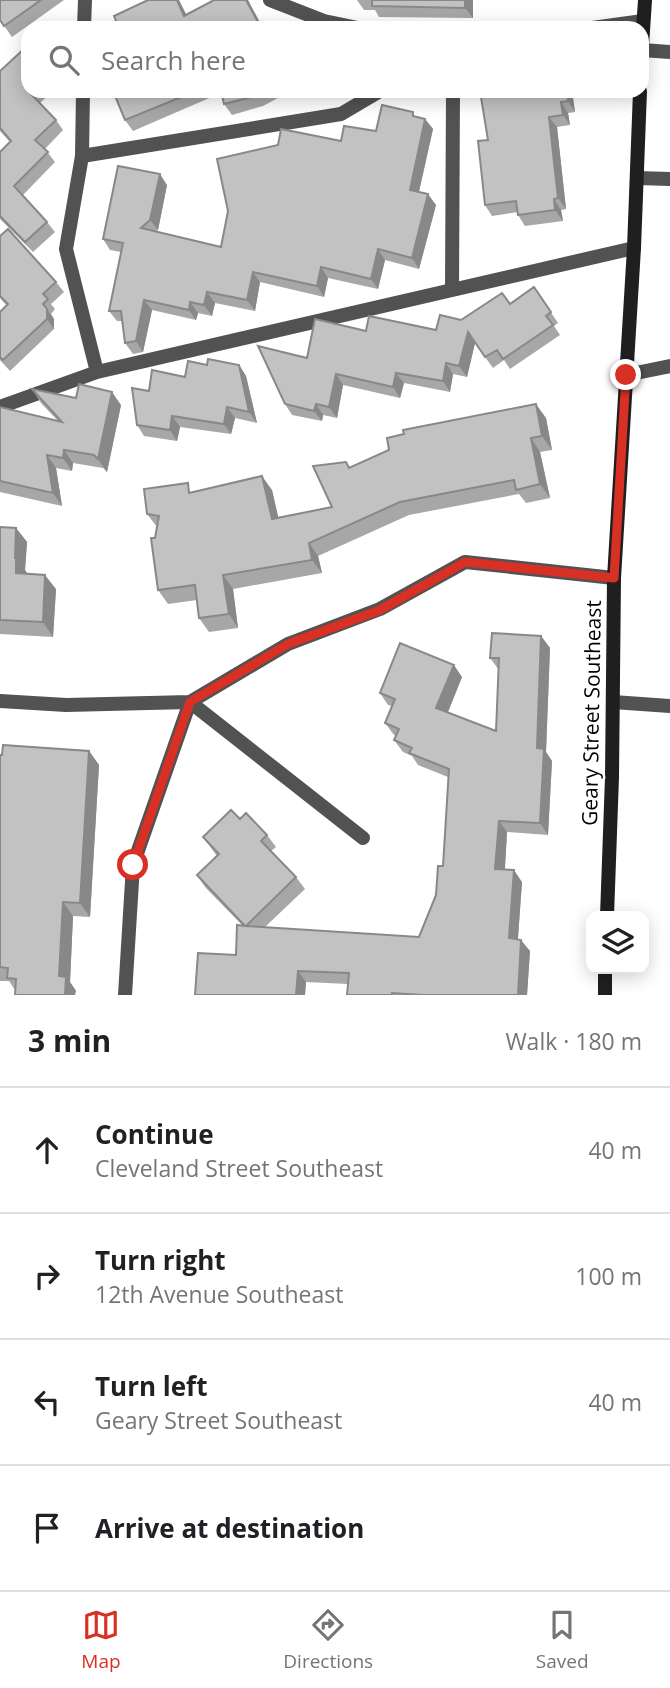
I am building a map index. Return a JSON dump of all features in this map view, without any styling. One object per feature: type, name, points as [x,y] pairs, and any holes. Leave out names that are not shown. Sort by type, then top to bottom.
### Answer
[{"type":"main road","points":[[643,21],[645,0]]},
{"type":"main road","name":"Geary Street Southeast","points":[[607,911],[614,578],[634,248],[640,98]]},
{"type":"main road","points":[[605,995],[606,974]]},
{"type":"street","points":[[84,21],[85,0]]},
{"type":"street","points":[[270,0],[324,21]]},
{"type":"street","points":[[649,49],[670,52]]},
{"type":"street","points":[[83,98],[82,156],[66,249],[97,372]]},
{"type":"street","points":[[82,156],[341,114],[368,98]]},
{"type":"street","points":[[452,290],[453,98]]},
{"type":"street","points":[[637,178],[670,178]]},
{"type":"street","points":[[0,407],[97,372],[634,248]]},
{"type":"street","points":[[626,375],[670,366]]},
{"type":"street","points":[[0,701],[66,705],[190,702],[288,644],[380,610],[465,562],[614,578]]},
{"type":"street","points":[[190,702],[363,838]]},
{"type":"street","points":[[125,995],[133,865],[190,702]]},
{"type":"street","points":[[613,702],[670,706]]},
{"type":"building","points":[[0,0],[41,0],[4,26],[0,20]]},
{"type":"building","points":[[148,0],[177,0],[184,16],[214,0],[246,0],[257,21],[116,21],[114,16]]},
{"type":"building","points":[[372,0],[465,0],[465,8],[372,6]]},
{"type":"building","points":[[21,52],[21,98],[35,98],[56,120],[35,140],[48,152],[14,186],[47,222],[25,242],[0,216],[0,152],[11,141],[0,128],[0,71]]},
{"type":"building","points":[[116,98],[179,98],[125,120]]},
{"type":"building","points":[[223,98],[248,98],[224,104]]},
{"type":"building","points":[[481,98],[568,98],[568,101],[561,102],[563,115],[549,117],[558,198],[554,199],[555,210],[518,215],[516,201],[485,205],[478,141],[488,140]]},
{"type":"building","points":[[382,105],[413,112],[413,116],[425,119],[410,190],[428,194],[412,258],[378,249],[371,279],[321,267],[317,286],[253,272],[247,300],[207,292],[204,305],[190,302],[189,310],[144,300],[136,341],[125,343],[121,311],[109,311],[123,243],[103,239],[118,166],[160,174],[150,220],[141,228],[221,247],[228,211],[217,159],[278,145],[281,129],[341,141],[344,126],[376,131]]},
{"type":"building","points":[[8,229],[56,282],[43,294],[48,299],[43,304],[47,309],[47,319],[3,360],[0,357],[0,312],[8,304],[0,296],[0,236]]},
{"type":"building","points":[[534,287],[551,312],[546,316],[553,325],[503,359],[497,350],[485,357],[468,332],[459,366],[446,363],[443,381],[396,373],[393,387],[336,374],[329,407],[316,404],[314,411],[285,404],[258,346],[307,358],[315,319],[366,331],[369,316],[436,330],[440,315],[461,320],[502,293],[510,304]]},
{"type":"building","points":[[208,359],[239,365],[249,412],[227,407],[224,424],[172,416],[170,430],[137,425],[132,388],[149,391],[152,370],[185,377],[188,361],[207,365]]},
{"type":"building","points":[[79,384],[112,392],[98,459],[94,455],[64,450],[63,458],[47,455],[53,493],[0,481],[0,407],[62,422],[32,389],[76,398]]},
{"type":"building","points":[[536,404],[542,436],[531,438],[540,484],[516,490],[514,480],[400,502],[309,543],[312,560],[223,575],[229,614],[199,618],[195,585],[158,590],[151,538],[155,538],[159,516],[147,514],[144,489],[188,483],[189,493],[262,476],[272,519],[332,507],[313,466],[346,462],[349,468],[389,450],[387,438],[404,434],[403,430]]},
{"type":"building","points":[[0,527],[16,528],[16,573],[45,575],[43,622],[0,620]]},
{"type":"building","points":[[492,633],[541,636],[537,748],[544,749],[540,823],[499,821],[495,869],[514,870],[509,938],[521,940],[518,995],[347,995],[349,973],[298,971],[296,995],[195,995],[198,953],[236,955],[237,925],[245,926],[197,875],[219,854],[203,837],[231,810],[240,819],[246,813],[267,835],[261,841],[296,877],[246,926],[419,937],[436,895],[438,866],[443,866],[449,769],[409,753],[412,748],[394,740],[399,729],[385,723],[395,699],[380,693],[400,643],[454,665],[436,708],[496,731],[499,658],[490,658]]},
{"type":"building","points":[[3,745],[89,751],[80,903],[63,902],[59,976],[66,977],[65,995],[15,995],[16,979],[7,978],[8,968],[0,967],[0,755]]},
{"type":"route","points":[[133,865],[190,702],[288,644],[380,610],[465,562],[614,578],[626,375]]}]
